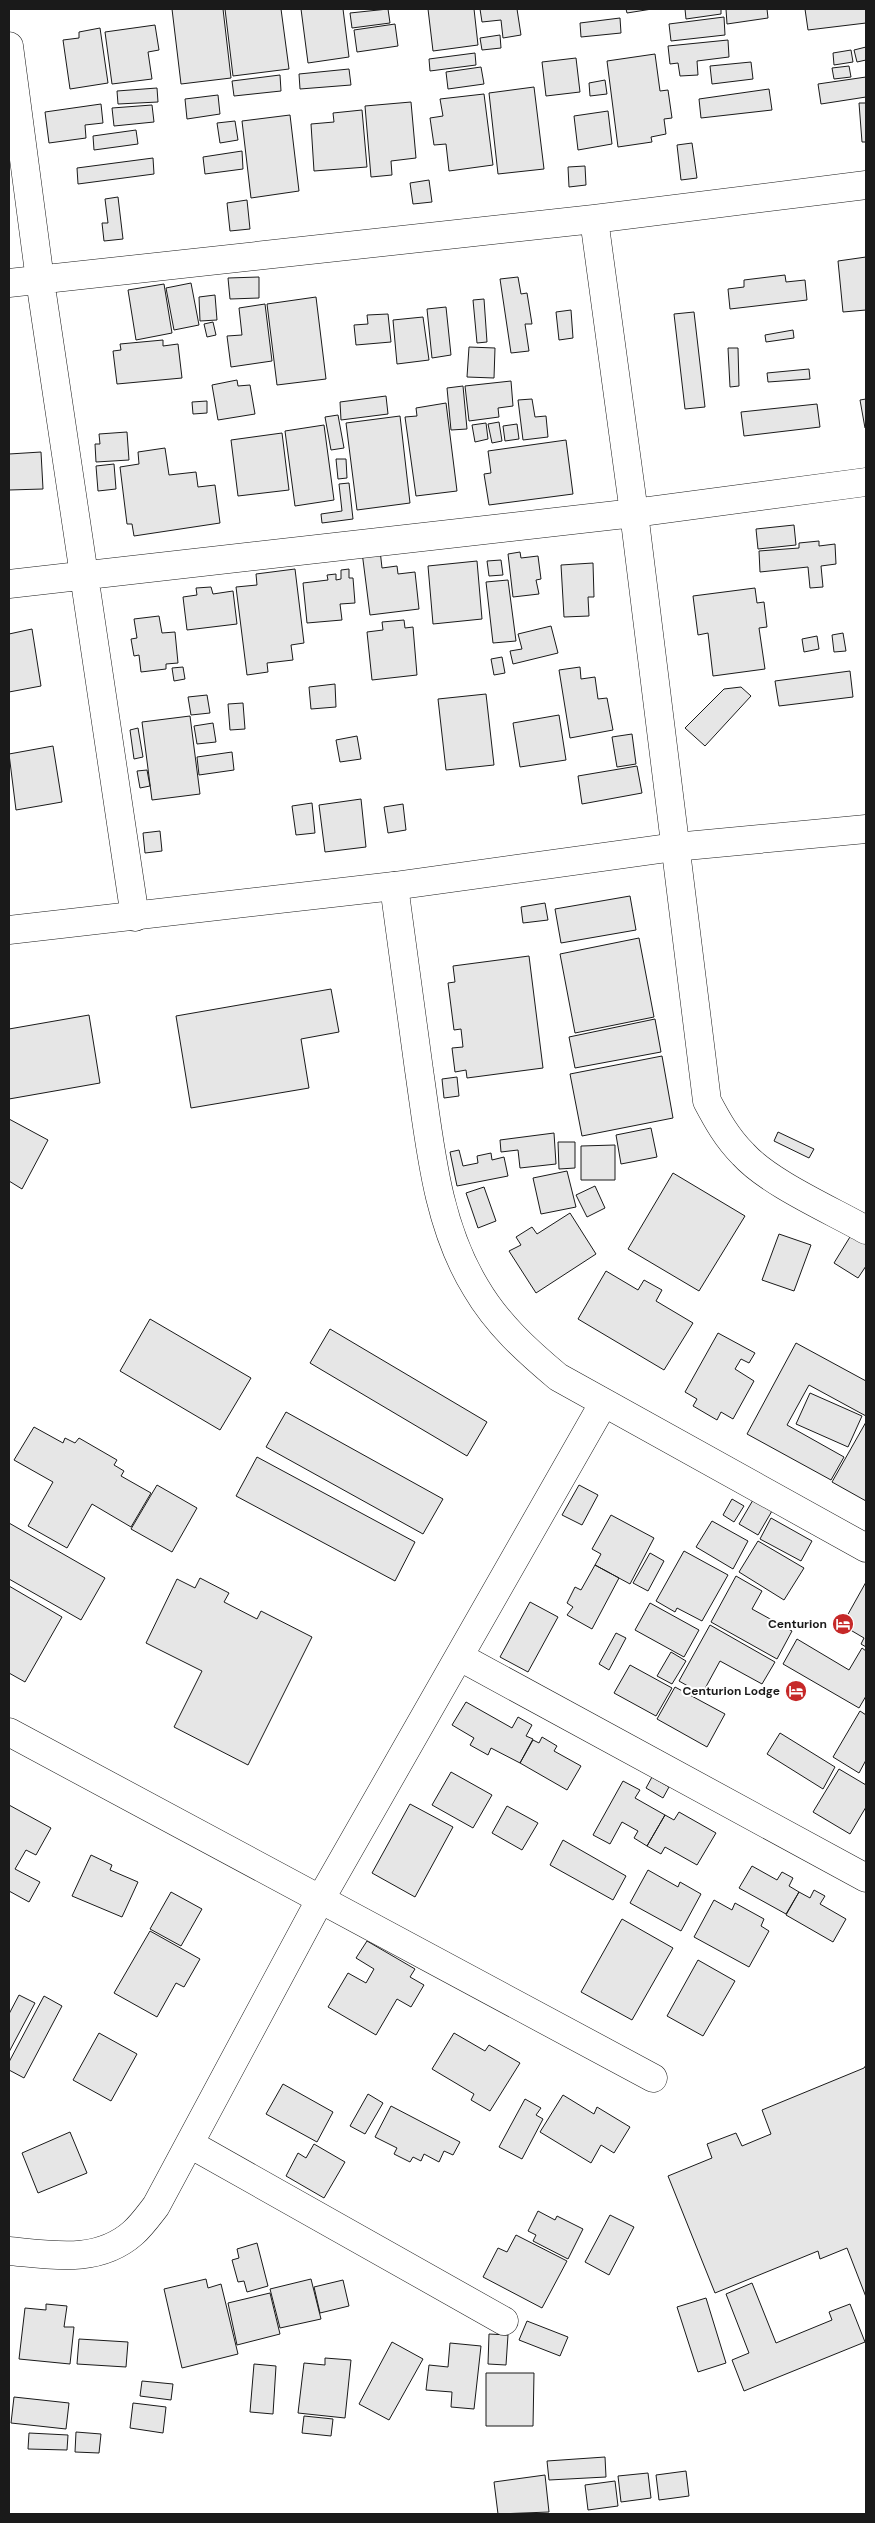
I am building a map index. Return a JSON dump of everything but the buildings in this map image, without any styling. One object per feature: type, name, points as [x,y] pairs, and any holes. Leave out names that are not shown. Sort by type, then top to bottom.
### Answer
[{"type":"street","points":[[9,46],[40,280],[135,917]]},
{"type":"street","points":[[9,283],[594,219],[866,185]]},
{"type":"street","points":[[594,219],[634,514],[707,1101],[723,1131],[744,1156],[770,1176],[866,1230]]},
{"type":"street","points":[[9,584],[634,514],[866,482]]},
{"type":"street","points":[[9,930],[394,886],[675,847],[866,829]]},
{"type":"street","points":[[394,886],[434,1177],[458,1252],[476,1288],[498,1320],[527,1350],[558,1377],[603,1404],[866,1548]]},
{"type":"street","points":[[9,2251],[75,2256],[106,2251],[134,2233],[156,2206],[320,1900],[460,1658],[603,1404]]},
{"type":"street","points":[[460,1658],[866,1878]]},
{"type":"street","points":[[9,1732],[653,2078]]},
{"type":"street","points":[[190,2144],[504,2321]]},
{"type":"place","name":"Centurion","points":[[843,1624]]},
{"type":"place","name":"Centurion Lodge","points":[[796,1691]]}]
